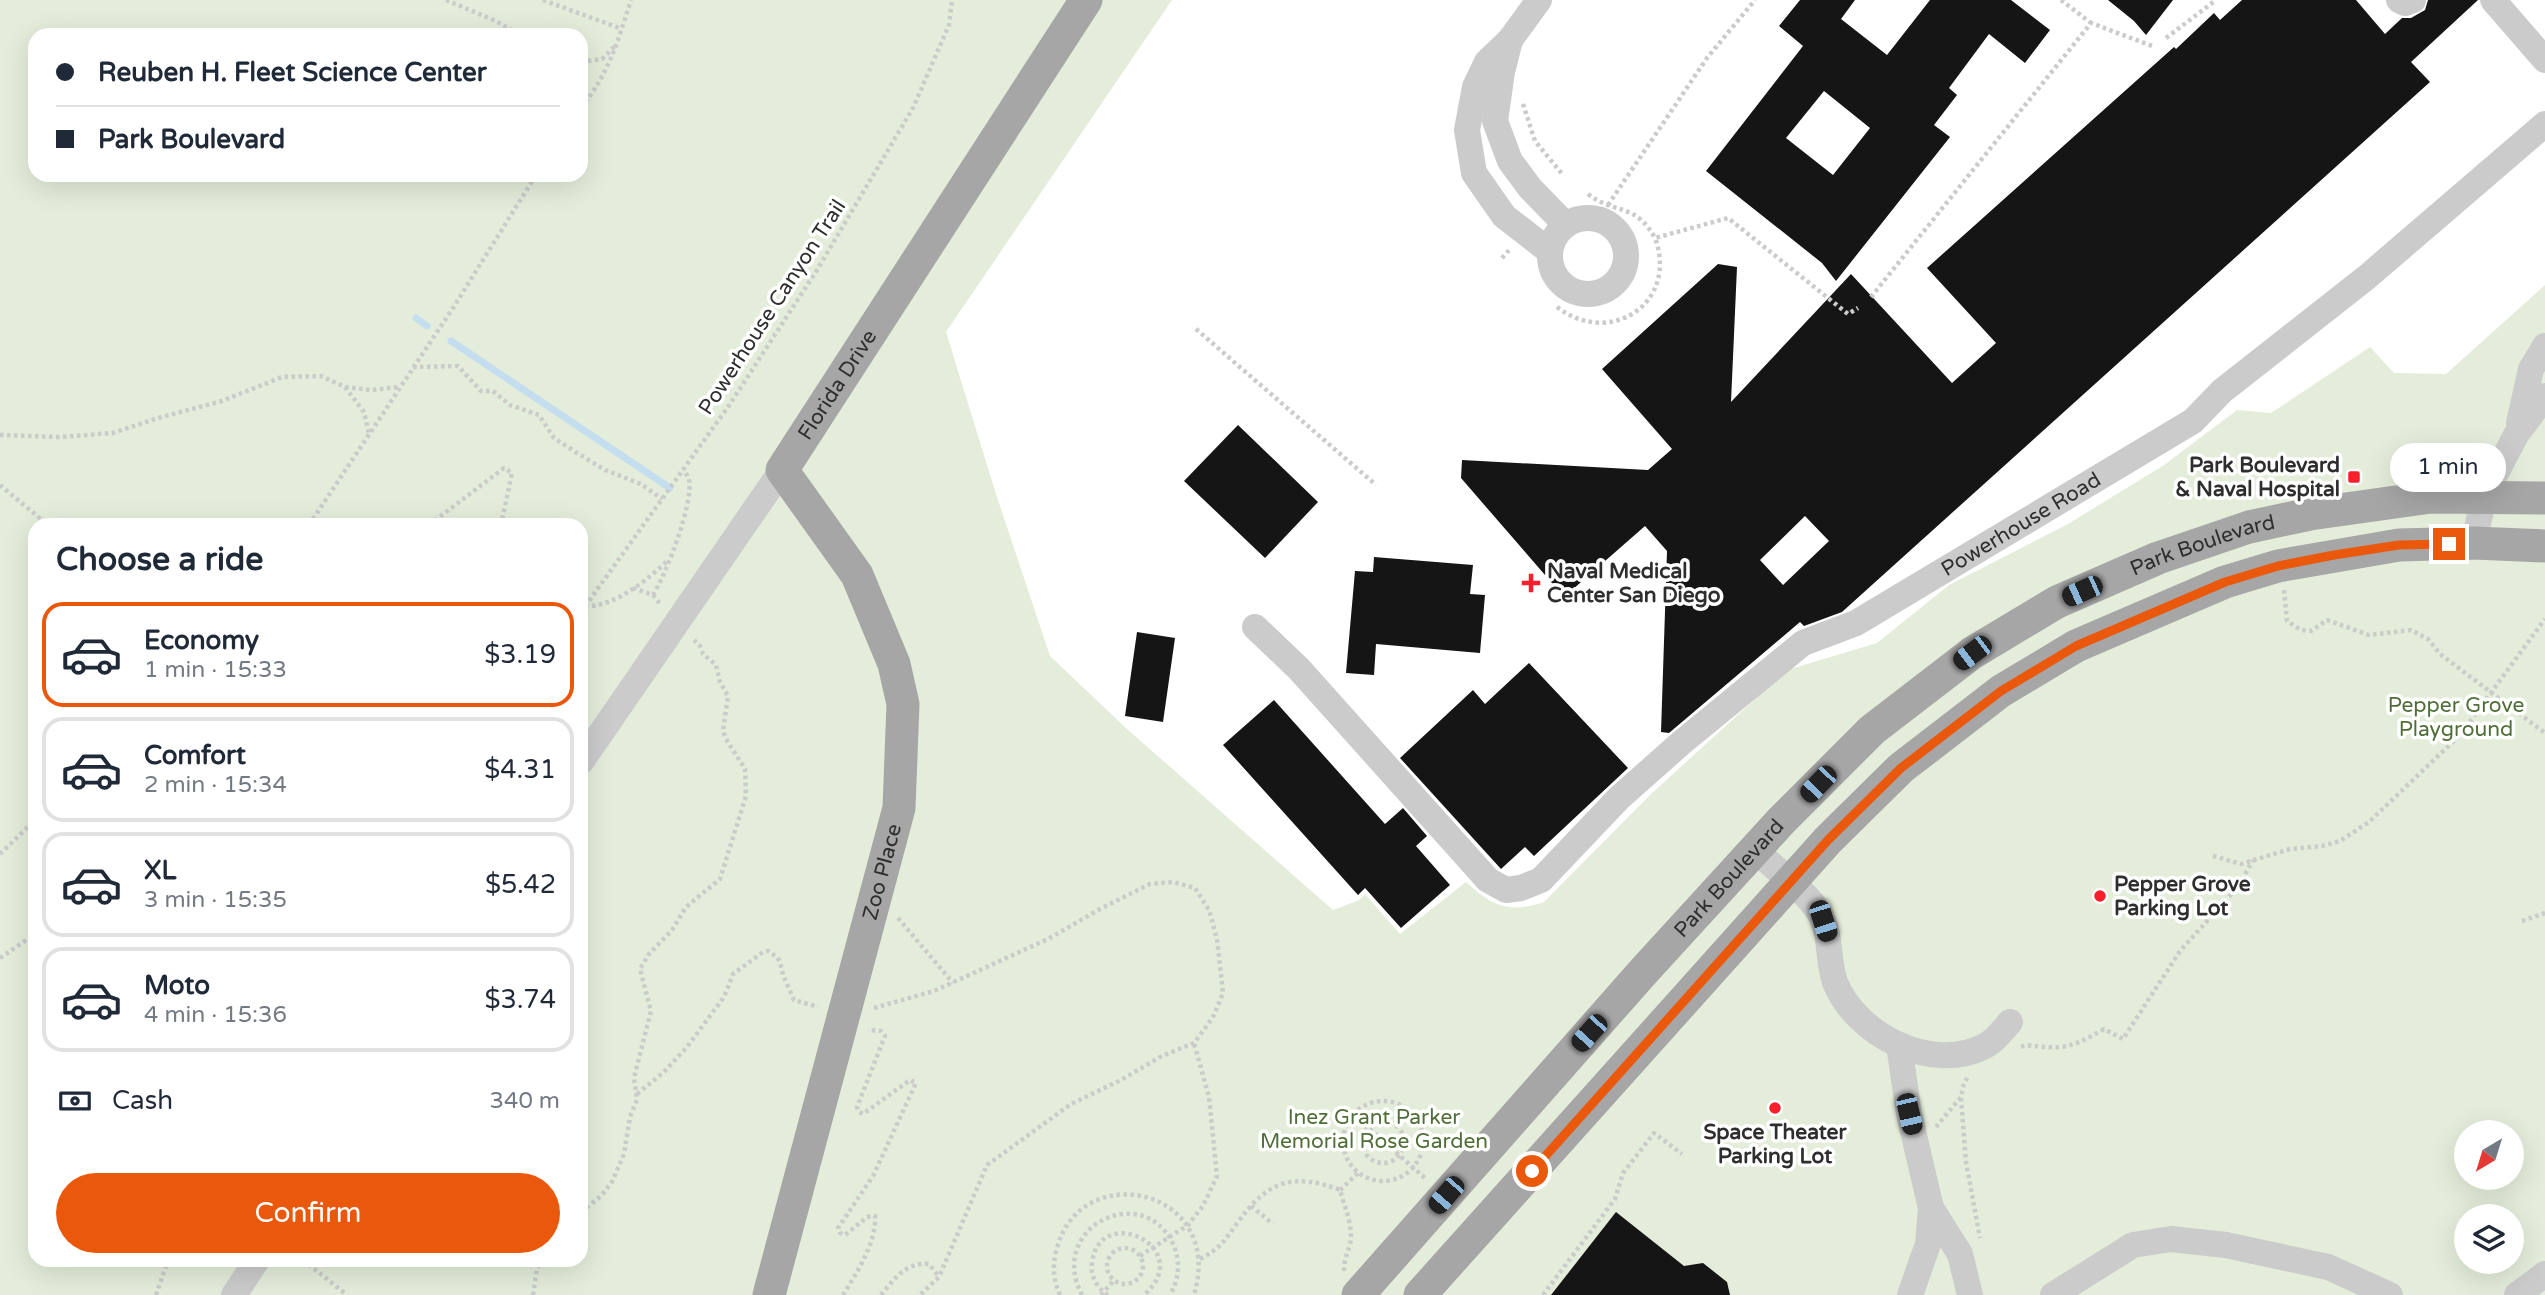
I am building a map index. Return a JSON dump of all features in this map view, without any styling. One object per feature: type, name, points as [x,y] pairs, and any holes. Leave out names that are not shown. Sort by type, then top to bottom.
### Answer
[{"type":"main road","name":"Florida Drive","points":[[782,470],[1086,0]]},
{"type":"main road","name":"Zoo Place","points":[[769,1295],[899,808],[903,704],[894,664],[857,575],[782,470]]},
{"type":"main road","name":"Park Boulevard","points":[[1351,1288],[1755,850],[1872,730],[1972,653],[2057,602],[2158,558],[2249,527],[2371,504],[2431,497],[2545,498]]},
{"type":"main road","name":"Park Boulevard","points":[[1420,1295],[1828,840],[1901,768],[2001,691],[2076,646],[2225,582],[2278,566],[2399,545],[2474,543],[2545,546]]},
{"type":"street","points":[[1539,0],[1510,40],[1487,62],[1475,88],[1467,130],[1474,173],[1504,216],[1549,251]]},
{"type":"street","points":[[2399,0],[2405,3],[2413,0]]},
{"type":"street","points":[[2499,8],[2545,60]]},
{"type":"street","points":[[1510,40],[1495,121],[1510,160],[1530,188],[1566,225]]},
{"type":"street","name":"Powerhouse Road","points":[[1255,626],[1299,669],[1488,880],[1506,890],[1521,888],[1541,880],[1630,789],[1681,743],[1803,643],[1856,623],[2193,421],[2222,391],[2367,277],[2545,124]]},
{"type":"street","points":[[1591,218],[1604,221],[1617,232],[1626,256],[1617,280],[1607,289],[1580,293],[1558,280],[1550,264],[1549,251],[1553,239],[1566,225],[1578,219],[1591,218]]},
{"type":"street","points":[[2516,435],[2531,369],[2545,346]]},
{"type":"street","points":[[2474,543],[2484,496],[2516,435],[2545,396]]},
{"type":"street","name":"Florida Drive","points":[[588,752],[782,470]]},
{"type":"street","points":[[1755,850],[1813,904],[1829,938],[1833,972],[1840,992],[1857,1015],[1872,1029],[1899,1045],[1935,1054],[1963,1053],[1985,1047],[1996,1039],[2010,1022]]},
{"type":"street","points":[[1899,1045],[1909,1114],[1931,1208],[1928,1244],[1910,1295]]},
{"type":"street","points":[[1931,1208],[1960,1254],[1970,1295]]},
{"type":"street","points":[[2053,1295],[2133,1245],[2171,1239],[2226,1245],[2328,1267],[2390,1295]]},
{"type":"street","points":[[234,1295],[252,1267]]},
{"type":"street","points":[[2517,1295],[2545,1274]]},
{"type":"path","points":[[446,0],[508,28]]},
{"type":"path","points":[[543,0],[622,29]]},
{"type":"path","points":[[588,98],[605,74],[631,0]]},
{"type":"path","name":"Powerhouse Canyon Trail","points":[[588,602],[728,407],[817,270],[913,108],[949,25],[952,0]]},
{"type":"path","points":[[1608,205],[1707,58],[1755,0]]},
{"type":"path","points":[[2062,0],[2091,23],[2155,47]]},
{"type":"path","points":[[2166,38],[2216,0]]},
{"type":"path","points":[[1871,297],[2091,23]]},
{"type":"path","points":[[588,61],[602,59],[618,43]]},
{"type":"path","points":[[1522,95],[1523,109],[1535,141],[1563,175]]},
{"type":"path","points":[[314,518],[532,182]]},
{"type":"path","points":[[1557,307],[1570,317],[1592,324],[1625,320],[1637,311],[1657,287],[1660,249],[1648,225],[1630,211],[1608,205],[1588,194]]},
{"type":"path","points":[[1656,238],[1728,218],[1848,314],[1858,308]]},
{"type":"path","points":[[1196,329],[1376,485]]},
{"type":"path","points":[[413,367],[458,366],[481,391],[493,391],[510,405],[538,415],[554,438],[605,470],[641,484],[663,499]]},
{"type":"path","points":[[0,435],[60,437],[113,433],[222,401],[282,377],[321,376],[345,387],[371,390],[401,387]]},
{"type":"path","points":[[345,387],[364,412],[369,435]]},
{"type":"path","points":[[438,518],[504,468],[512,472],[502,518]]},
{"type":"path","points":[[653,595],[671,557],[686,505],[689,481],[684,469]]},
{"type":"path","points":[[0,485],[40,518]]},
{"type":"path","points":[[588,606],[601,606],[644,583],[671,557]]},
{"type":"path","points":[[2283,585],[2287,621],[2301,631],[2311,631],[2327,620],[2369,635],[2411,630],[2428,639],[2440,654],[2545,733]]},
{"type":"path","points":[[588,1206],[605,1192],[616,1177],[624,1154],[637,1094],[634,1078],[651,1011],[640,969],[649,954],[672,930],[686,907],[720,878],[746,796],[744,769],[723,731],[728,696],[720,682],[716,665],[703,654],[700,646],[653,595],[634,588]]},
{"type":"path","points":[[2213,856],[2241,864],[2290,849],[2340,841],[2369,822],[2460,735],[2545,619]]},
{"type":"path","points":[[0,854],[28,827]]},
{"type":"path","points":[[2018,1049],[2026,1045],[2056,1049],[2076,1045],[2104,1029],[2123,1039],[2180,951],[2238,887],[2253,860]]},
{"type":"path","points":[[843,1017],[953,983],[1048,939],[1150,884],[1173,882],[1195,888],[1209,909],[1217,939],[1223,993],[1214,1015],[1194,1043],[1162,1056],[1071,1104],[987,1165],[939,1277],[920,1295]]},
{"type":"path","points":[[891,909],[953,983]]},
{"type":"path","points":[[2522,921],[2545,913]]},
{"type":"path","points":[[0,958],[28,939]]},
{"type":"path","points":[[637,1094],[680,1055],[697,1034],[723,997],[733,974],[768,951],[777,957],[794,1000],[843,1017],[870,1031],[881,1031],[885,1036],[857,1107],[859,1112],[863,1114],[910,1080],[916,1083],[873,1176],[838,1228],[840,1233],[845,1234],[867,1217],[875,1216],[868,1245],[843,1295]]},
{"type":"path","points":[[1140,1256],[1188,1225],[1203,1206],[1217,1176],[1209,1097],[1194,1043]]},
{"type":"path","points":[[1971,1073],[1964,1083],[1961,1097],[1963,1134],[1980,1234],[1979,1246]]},
{"type":"path","points":[[634,1078],[649,1085]]},
{"type":"path","points":[[1917,1148],[1961,1097]]},
{"type":"path","points":[[1392,1102],[1415,1117],[1423,1142],[1421,1156],[1414,1168],[1404,1176],[1381,1181],[1369,1179],[1359,1172],[1350,1163],[1345,1151],[1344,1138],[1354,1115],[1365,1106],[1392,1102]]},
{"type":"path","points":[[1354,1115],[1430,1182]]},
{"type":"path","points":[[1381,1122],[1395,1125],[1403,1136],[1400,1155],[1381,1163],[1369,1157],[1365,1152],[1363,1139],[1369,1128],[1381,1122]]},
{"type":"path","points":[[1543,1295],[1615,1199],[1623,1173],[1654,1133],[1682,1154]]},
{"type":"path","points":[[1340,1190],[1359,1172]]},
{"type":"path","points":[[1200,1259],[1218,1250],[1251,1206],[1273,1185],[1291,1181],[1316,1181],[1340,1190]]},
{"type":"path","points":[[1340,1190],[1351,1242],[1344,1258],[1351,1288]]},
{"type":"path","points":[[1060,1295],[1054,1281],[1054,1260],[1060,1237],[1071,1219],[1087,1205],[1107,1196],[1130,1194],[1151,1198],[1170,1208],[1188,1225],[1200,1259],[1199,1278],[1194,1295]]},
{"type":"path","points":[[1251,1206],[1273,1224]]},
{"type":"path","points":[[1082,1295],[1075,1279],[1073,1262],[1081,1240],[1097,1222],[1112,1215],[1128,1213],[1144,1217],[1158,1225],[1170,1237],[1179,1268],[1170,1295]]},
{"type":"path","points":[[1115,1280],[1104,1294],[1095,1282],[1091,1271],[1096,1250],[1112,1235],[1134,1234],[1145,1238],[1158,1256],[1159,1268],[1152,1288],[1144,1295]]},
{"type":"path","points":[[1129,1248],[1140,1256],[1142,1271],[1136,1280],[1125,1283],[1110,1276],[1107,1264],[1112,1253],[1129,1248]]},
{"type":"path","points":[[881,1295],[902,1270],[918,1263],[929,1264],[939,1277]]},
{"type":"path","points":[[156,1295],[166,1267]]},
{"type":"path","points":[[312,1267],[347,1295]]},
{"type":"path","points":[[533,1295],[538,1267]]},
{"type":"green space","points":[[0,0],[1172,0],[946,332],[1050,656],[1127,729],[1333,910],[1359,900],[1365,894],[1400,934],[1466,882],[1484,897],[1501,906],[1531,906],[1544,902],[1651,794],[1787,670],[1877,643],[1949,585],[2068,524],[2164,465],[2237,410],[2271,413],[2370,347],[2394,373],[2446,374],[2545,285],[2545,1295],[0,1295]]},
{"type":"building","points":[[1800,0],[1855,0],[1841,19],[1887,55],[1930,0],[2011,0],[2050,30],[2025,63],[1989,34],[1949,88],[1957,95],[1934,125],[1950,137],[1836,281],[1822,263],[1706,171],[1803,46],[1779,26]],"holes":[[[1824,91],[1870,128],[1833,175],[1786,138]]]},
{"type":"building","points":[[2108,0],[2173,0],[2146,35],[2134,21]]},
{"type":"building","name":"Naval Medical Center San Diego","points":[[2242,0],[2356,0],[2385,34],[2402,18],[2411,18],[2425,10],[2428,0],[2478,0],[2411,62],[2430,82],[1842,612],[1804,626],[1800,622],[1669,733],[1661,732],[1667,551],[1645,526],[1564,597],[1461,478],[1462,460],[1648,470],[1672,449],[1602,369],[1718,264],[1737,267],[1731,402],[1851,274],[1952,383],[1996,343],[1927,268],[2214,13],[2220,20]],"holes":[[[1805,516],[1829,541],[1783,585],[1760,560]]]},
{"type":"building","points":[[1238,425],[1318,502],[1265,558],[1184,481]]},
{"type":"building","points":[[1374,557],[1473,565],[1470,594],[1485,595],[1480,653],[1376,644],[1374,675],[1346,673],[1355,571],[1373,572]]},
{"type":"building","points":[[1137,632],[1175,638],[1163,722],[1125,716]]},
{"type":"building","points":[[1529,663],[1628,768],[1534,856],[1525,847],[1501,869],[1400,758],[1473,690],[1485,704]]},
{"type":"building","points":[[1274,700],[1385,824],[1403,808],[1427,836],[1416,846],[1450,885],[1401,928],[1365,888],[1358,895],[1223,745]]},
{"type":"building","points":[[1616,1212],[1684,1266],[1703,1263],[1727,1282],[1730,1295],[1551,1295]]},
{"type":"waterway","points":[[416,318],[427,326]]},
{"type":"waterway","points":[[451,341],[670,488]]},
{"type":"place","name":"Park Boulevard & Naval Hospital","points":[[2354,477]]},
{"type":"place","name":"Naval Medical Center San Diego","points":[[1531,583]]},
{"type":"place","name":"Pepper Grove Parking Lot","points":[[2100,896]]},
{"type":"place","name":"Space Theater Parking Lot","points":[[1775,1108]]},
{"type":"route","points":[[1532,1171],[1828,840],[1901,768],[2001,691],[2076,646],[2168,604],[2225,582],[2278,566],[2334,555],[2399,545],[2449,544]]},
{"type":"park label","name":"Pepper Grove Playground","points":[[2456,717]]},
{"type":"park label","name":"Inez Grant Parker Memorial Rose Garden","points":[[1374,1129]]}]
